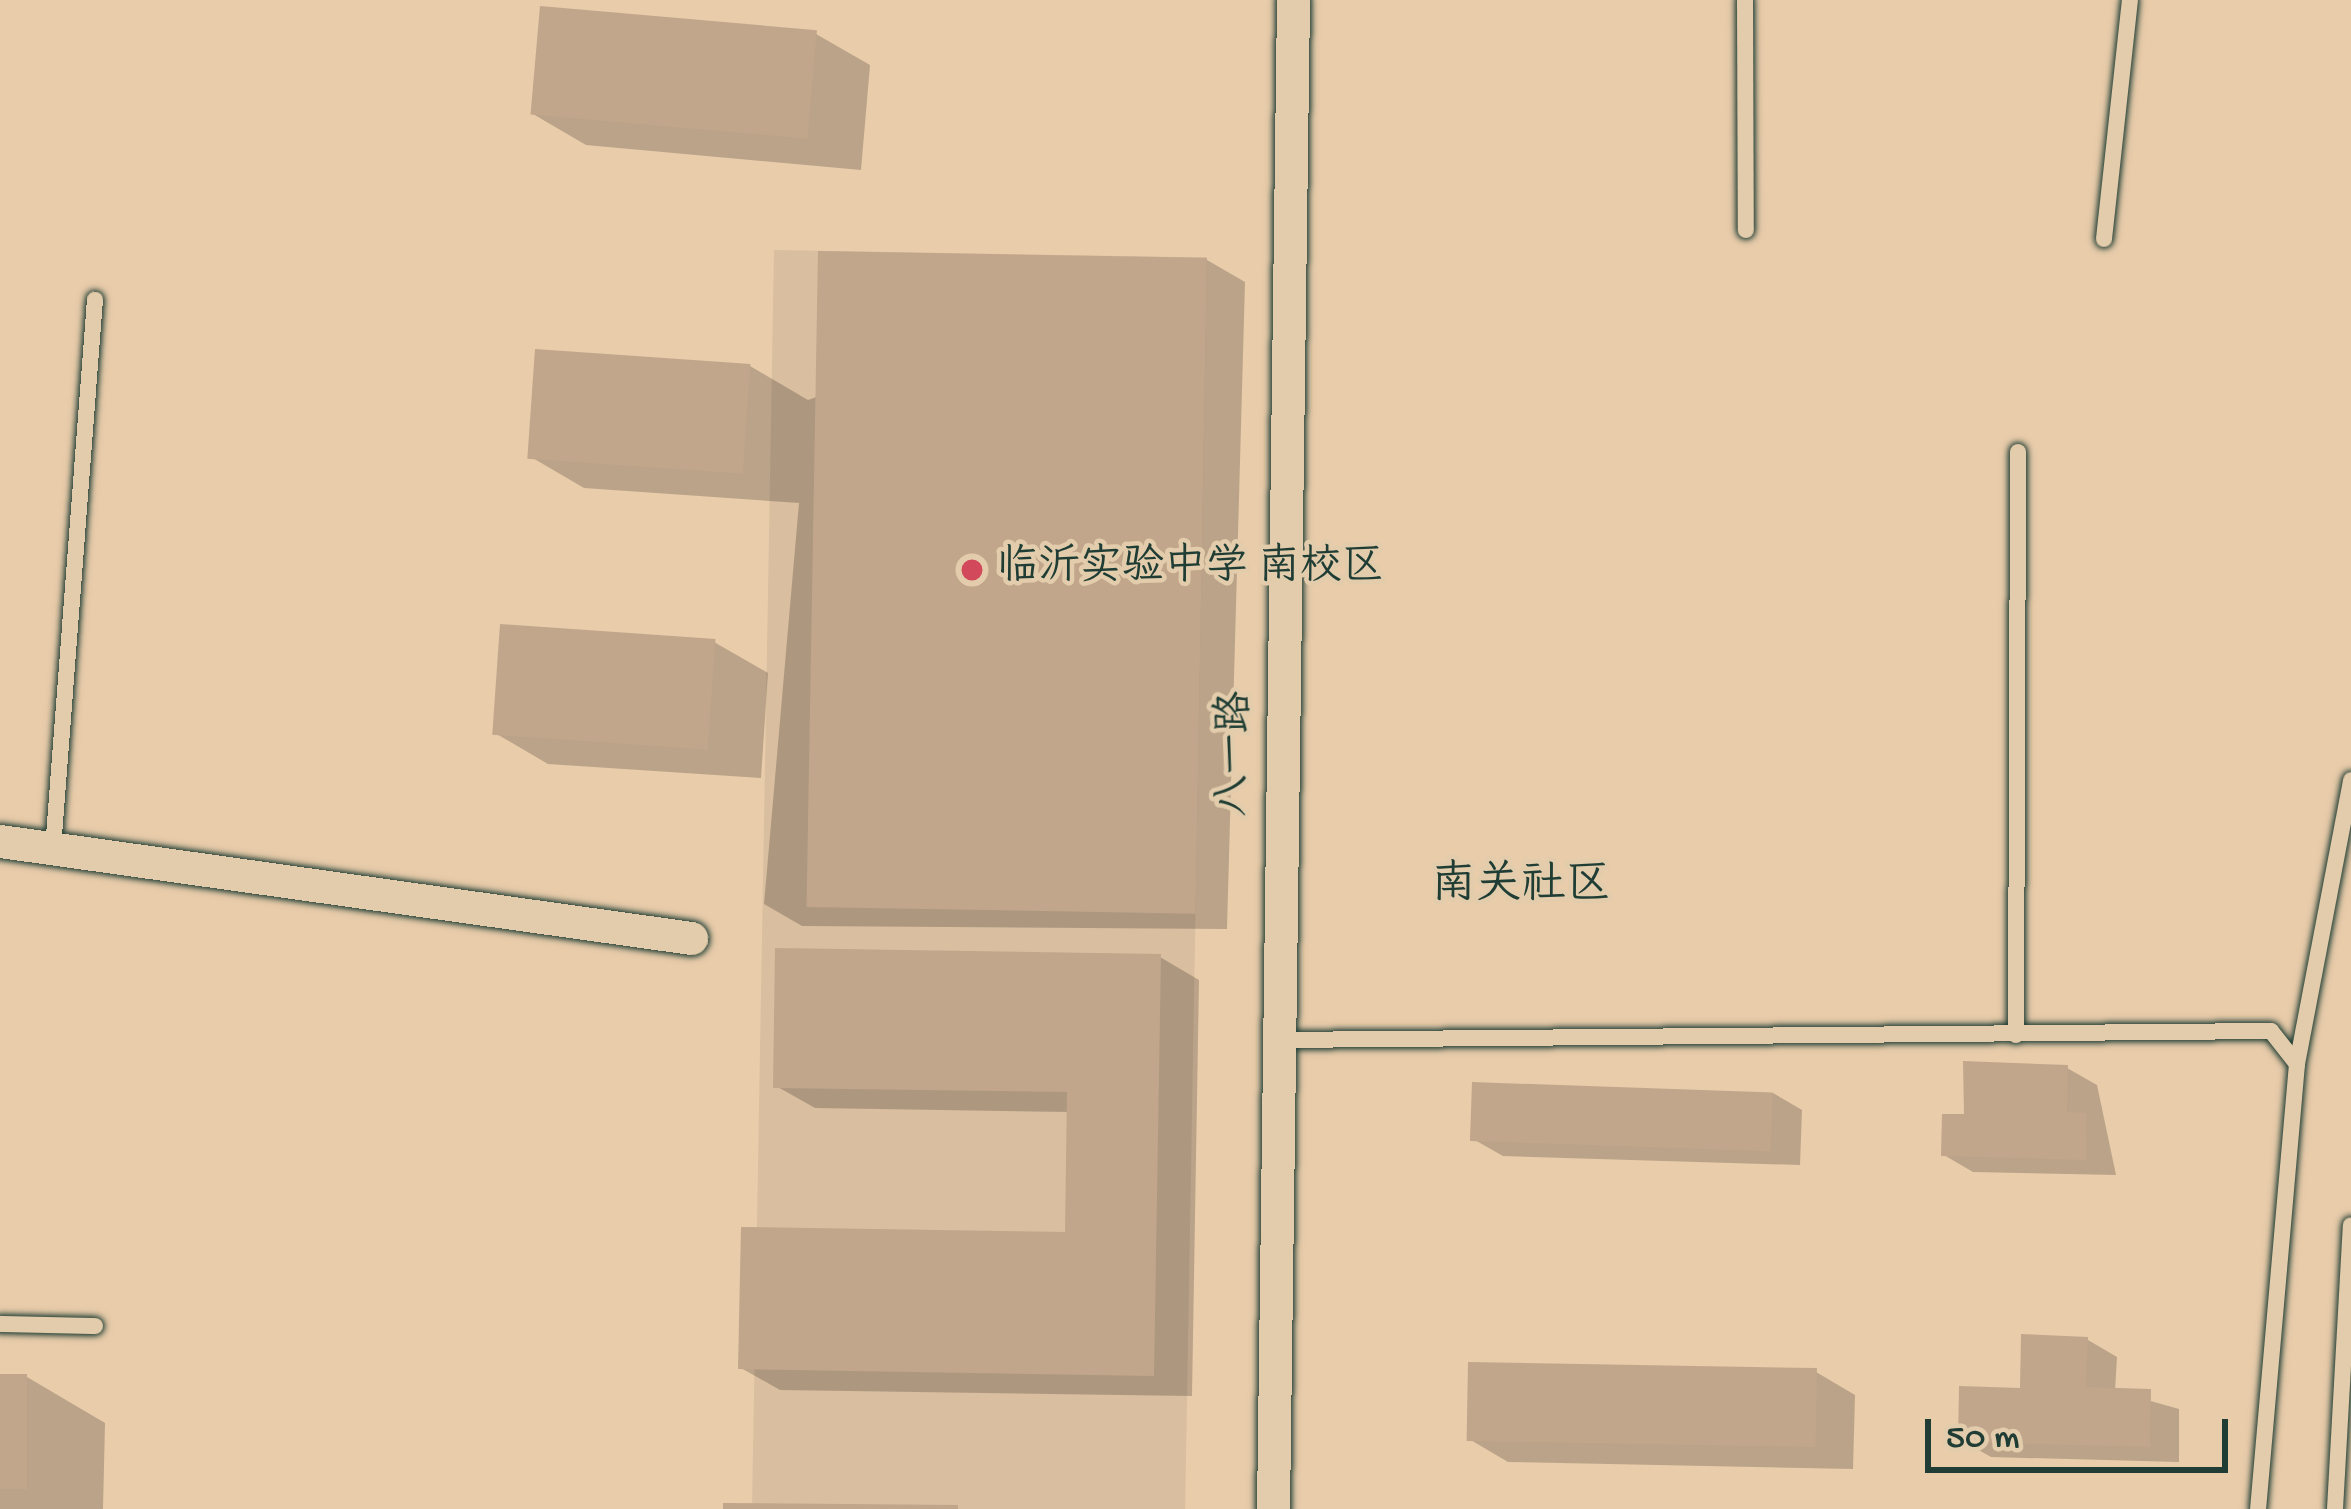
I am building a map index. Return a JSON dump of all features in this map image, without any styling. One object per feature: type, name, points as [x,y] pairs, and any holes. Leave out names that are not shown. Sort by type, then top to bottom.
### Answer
[{"type":"street","name":"八一路","points":[[1273,1509],[1293,0]]},
{"type":"street","points":[[0,841],[691,938]]},
{"type":"lane","points":[[1745,0],[1746,230]]},
{"type":"lane","points":[[2104,239],[2130,0]]},
{"type":"lane","points":[[53,849],[94,300]]},
{"type":"lane","points":[[2017,1035],[2018,452]]},
{"type":"lane","points":[[2258,1509],[2296,1064],[2351,780]]},
{"type":"lane","points":[[1279,1040],[2271,1031],[2296,1064]]},
{"type":"lane","points":[[2335,1509],[2351,1225]]},
{"type":"lane","points":[[0,1324],[95,1326]]},
{"type":"shaded area","name":"临沂实验中学 南校区","points":[[774,250],[1207,258],[1185,1509],[752,1509]]},
{"type":"building","points":[[540,6],[817,30],[807,139],[531,115]]},
{"type":"building","points":[[818,251],[1207,258],[1195,914],[807,907]]},
{"type":"building","points":[[535,349],[750,364],[743,474],[527,459]]},
{"type":"building","points":[[500,624],[715,639],[708,750],[492,735]]},
{"type":"building","points":[[775,948],[1161,954],[1154,1376],[738,1369],[741,1227],[1065,1232],[1067,1092],[773,1088]]},
{"type":"building","points":[[1963,1061],[2068,1065],[2067,1112],[2086,1113],[2087,1160],[1941,1156],[1942,1114],[1964,1114]]},
{"type":"building","points":[[1472,1082],[1773,1093],[1771,1151],[1470,1141]]},
{"type":"building","points":[[2021,1334],[2088,1337],[2086,1387],[2151,1389],[2150,1447],[1958,1442],[1959,1386],[2020,1388]]},
{"type":"building","points":[[1468,1362],[1817,1368],[1816,1447],[1467,1441]]},
{"type":"building","points":[[0,1374],[27,1374],[27,1489],[0,1489]]},
{"type":"building","points":[[723,1503],[958,1505],[958,1509],[723,1509]]},
{"type":"place","name":"临沂实验中学 南校区","points":[[972,570]]},
{"type":"district","name":"南关社区","points":[[1521,888]]}]
